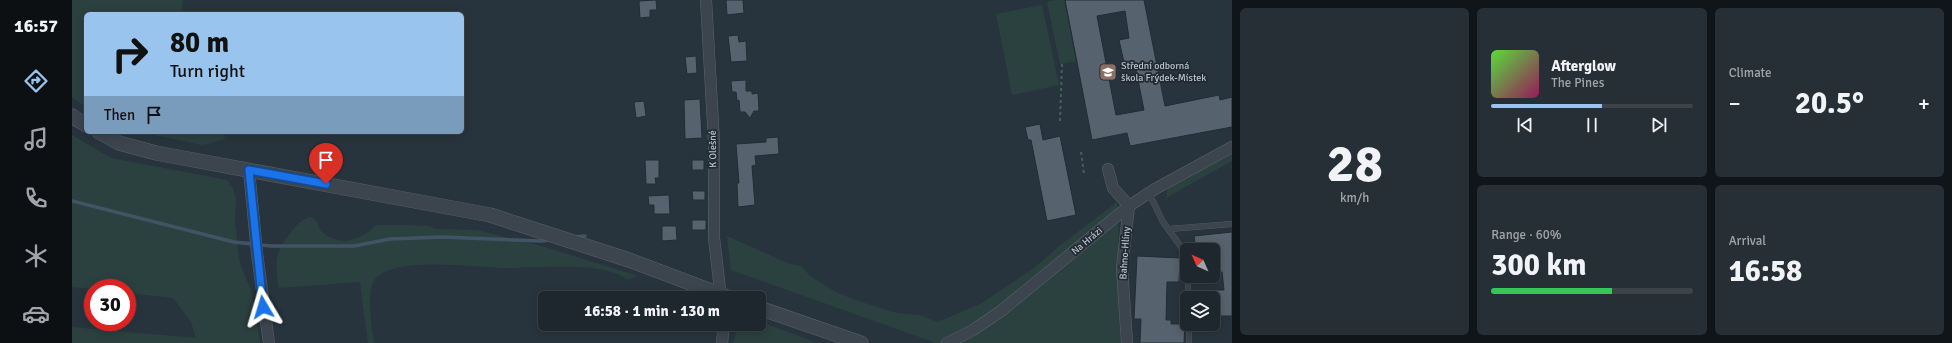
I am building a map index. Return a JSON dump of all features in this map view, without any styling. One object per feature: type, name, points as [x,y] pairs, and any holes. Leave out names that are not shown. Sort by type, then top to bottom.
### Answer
[{"type":"street","name":"K Olešné","points":[[706,0],[714,142],[714,238],[723,291]]},
{"type":"street","points":[[72,116],[84,125]]},
{"type":"street","points":[[103,134],[120,142],[156,153],[490,215],[629,260],[709,291]]},
{"type":"street","name":"Na Hrázi","points":[[947,343],[973,330],[1002,311],[1129,206],[1149,193],[1232,147]]},
{"type":"street","points":[[1108,169],[1113,188],[1129,206]]},
{"type":"street","points":[[249,170],[257,253],[269,343]]},
{"type":"street","name":"Bahno-Hlíny","points":[[1127,343],[1122,268],[1129,206]]},
{"type":"street","points":[[766,310],[861,343]]},
{"type":"street","points":[[722,343],[723,331]]},
{"type":"lane","points":[[1149,193],[1169,229],[1180,245]]},
{"type":"lane","points":[[1169,229],[1232,224]]},
{"type":"lane","points":[[1189,331],[1189,343]]},
{"type":"path","points":[[1060,121],[1062,64]]},
{"type":"path","points":[[1081,152],[1084,174]]},
{"type":"green space","points":[[72,0],[183,0],[182,9],[179,12],[84,12],[84,106],[72,97]]},
{"type":"green space","points":[[1064,0],[1076,61],[1060,64],[1047,2]]},
{"type":"green space","points":[[1042,5],[1059,85],[1012,95],[996,14]]},
{"type":"green space","points":[[149,134],[222,134],[226,139],[203,145]]},
{"type":"green space","points":[[72,135],[111,158],[227,180],[233,189],[236,199],[235,223],[240,264],[251,290],[260,343],[72,343],[72,327],[84,328],[84,331],[117,331],[196,338],[191,322],[173,298],[136,294],[136,279],[84,279],[84,288],[72,287]]},
{"type":"green space","points":[[1232,152],[1232,161],[1166,198],[1168,188],[1175,182]]},
{"type":"green space","points":[[1117,202],[1121,343],[936,343],[731,270],[727,236],[790,264],[801,266],[810,276],[836,292],[855,300],[897,313],[919,315],[938,322],[982,303],[1034,268],[1062,244]]},
{"type":"green space","points":[[310,217],[317,222],[319,229],[326,235],[340,240],[355,239],[362,236],[376,225],[429,226],[436,229],[477,230],[545,247],[638,276],[628,280],[617,274],[603,270],[568,266],[503,268],[438,264],[403,267],[389,270],[378,276],[371,289],[370,307],[374,343],[368,343],[360,282],[279,288],[276,264],[279,251],[287,237],[302,220]]},
{"type":"green space","points":[[766,324],[817,343],[733,343],[737,331],[766,331]]},
{"type":"building","points":[[656,0],[657,10],[650,10],[650,17],[640,18],[639,1]]},
{"type":"building","points":[[726,0],[743,0],[744,13],[727,15]]},
{"type":"building","points":[[1065,0],[1144,0],[1165,106],[1219,95],[1220,100],[1232,97],[1232,127],[1130,146],[1127,133],[1092,140]],"holes":[[[1125,11],[1129,38],[1119,40],[1125,67],[1135,65],[1144,110],[1116,115],[1097,16]]]},
{"type":"building","points":[[738,35],[739,42],[746,41],[747,61],[731,62],[728,36]]},
{"type":"building","points":[[696,56],[697,73],[687,74],[685,57]]},
{"type":"building","points":[[746,80],[746,91],[752,91],[752,94],[758,93],[759,111],[754,111],[750,118],[745,112],[740,112],[739,100],[737,101],[736,92],[732,92],[731,81]]},
{"type":"building","points":[[700,99],[702,138],[685,139],[684,100]]},
{"type":"building","points":[[644,101],[646,116],[636,118],[634,102]]},
{"type":"building","points":[[1040,124],[1043,140],[1060,136],[1076,215],[1047,221],[1031,140],[1028,140],[1025,127]]},
{"type":"building","points":[[778,137],[779,154],[755,156],[756,165],[752,166],[755,205],[738,207],[737,183],[739,183],[736,144],[766,142],[766,138]]},
{"type":"building","points":[[645,160],[659,160],[659,178],[655,178],[656,184],[646,184]]},
{"type":"building","points":[[692,160],[704,160],[704,170],[692,170]]},
{"type":"building","points":[[692,191],[705,191],[705,200],[693,200]]},
{"type":"building","points":[[669,195],[670,214],[654,214],[654,205],[649,205],[648,196]]},
{"type":"building","points":[[692,220],[706,220],[706,230],[692,230]]},
{"type":"building","points":[[662,226],[676,226],[677,240],[662,241]]},
{"type":"building","points":[[1232,232],[1232,316],[1220,316],[1220,291],[1213,291],[1224,290],[1222,272],[1220,272],[1220,243],[1195,243],[1194,236]]},
{"type":"building","points":[[1137,256],[1180,258],[1179,282],[1167,282],[1166,320],[1171,320],[1171,324],[1180,324],[1180,331],[1185,331],[1184,343],[1140,343],[1141,319],[1134,319]]},
{"type":"waterway","points":[[72,201],[234,242],[271,246],[354,246],[390,239],[442,237],[541,241],[550,240]]},
{"type":"waterway","points":[[576,237],[585,236]]},
{"type":"place","name":"Střední odborná škola Frýdek-Místek","points":[[1108,72]]},
{"type":"route","points":[[263,307],[249,170],[326,184]]}]
